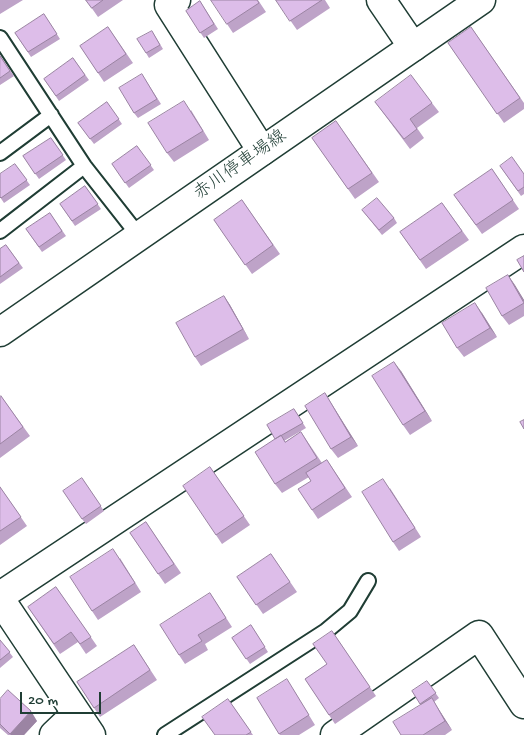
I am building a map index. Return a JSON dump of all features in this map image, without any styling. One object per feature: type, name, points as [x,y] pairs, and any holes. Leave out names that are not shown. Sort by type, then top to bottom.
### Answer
[{"type":"street","points":[[176,0],[169,5],[262,151]]},
{"type":"street","points":[[381,0],[413,47]]},
{"type":"street","name":"赤川停車場線","points":[[0,332],[482,0]]},
{"type":"street","points":[[54,735],[83,724],[0,598],[524,249]]},
{"type":"street","points":[[335,735],[479,635],[524,704]]},
{"type":"lane","points":[[0,38],[84,166],[139,236]]},
{"type":"lane","points":[[0,153],[51,115]]},
{"type":"lane","points":[[0,231],[84,166]]},
{"type":"lane","points":[[165,735],[326,631],[350,611],[368,580]]},
{"type":"building","points":[[86,0],[103,0],[92,8]]},
{"type":"building","points":[[211,0],[257,0],[259,3],[227,24]]},
{"type":"building","points":[[276,0],[322,0],[290,21]]},
{"type":"building","points":[[200,1],[214,24],[200,33],[186,11]]},
{"type":"building","points":[[44,14],[57,34],[28,52],[15,33]]},
{"type":"building","points":[[108,27],[126,54],[98,73],[80,46]]},
{"type":"building","points":[[471,27],[520,98],[497,114],[448,43]]},
{"type":"building","points":[[152,31],[160,45],[146,53],[137,39]]},
{"type":"building","points":[[0,56],[10,71],[0,78]]},
{"type":"building","points":[[73,58],[85,75],[56,96],[44,79]]},
{"type":"building","points":[[142,74],[157,99],[134,113],[119,88]]},
{"type":"building","points":[[411,75],[432,103],[410,119],[417,129],[404,139],[375,102]]},
{"type":"building","points":[[184,101],[203,131],[167,153],[148,123]]},
{"type":"building","points":[[107,102],[119,119],[90,139],[78,123]]},
{"type":"building","points":[[336,121],[372,173],[348,189],[312,138]]},
{"type":"building","points":[[51,138],[63,155],[35,174],[23,156]]},
{"type":"building","points":[[137,146],[151,165],[125,183],[112,164]]},
{"type":"building","points":[[512,157],[524,174],[524,187],[518,191],[500,166]]},
{"type":"building","points":[[15,164],[27,180],[1,198],[0,174]]},
{"type":"building","points":[[492,169],[513,200],[476,225],[454,195]]},
{"type":"building","points":[[85,186],[98,204],[72,221],[60,204]]},
{"type":"building","points":[[377,198],[394,218],[379,230],[362,210]]},
{"type":"building","points":[[242,200],[273,245],[245,265],[214,220]]},
{"type":"building","points":[[442,203],[462,231],[420,260],[400,232]]},
{"type":"building","points":[[50,213],[62,231],[39,247],[26,229]]},
{"type":"building","points":[[6,245],[19,263],[0,277],[0,249]]},
{"type":"building","points":[[524,256],[524,272],[517,260]]},
{"type":"building","points":[[508,275],[524,303],[502,316],[486,288]]},
{"type":"building","points":[[224,296],[243,329],[195,357],[176,323]]},
{"type":"building","points":[[475,303],[490,328],[457,348],[442,323]]},
{"type":"building","points":[[394,362],[425,411],[403,425],[372,376]]},
{"type":"building","points":[[325,393],[351,437],[331,449],[305,406]]},
{"type":"building","points":[[0,397],[23,427],[0,444]]},
{"type":"building","points":[[294,409],[303,423],[275,439],[267,425]]},
{"type":"building","points":[[524,420],[524,429],[520,422]]},
{"type":"building","points":[[301,432],[317,458],[275,484],[255,452],[281,435],[285,442]]},
{"type":"building","points":[[327,460],[345,488],[312,510],[298,489],[311,481],[306,473]]},
{"type":"building","points":[[210,467],[244,516],[216,535],[183,486]]},
{"type":"building","points":[[82,478],[101,506],[82,519],[63,491]]},
{"type":"building","points":[[383,479],[415,528],[393,542],[362,492]]},
{"type":"building","points":[[0,487],[21,517],[0,531]]},
{"type":"building","points":[[146,522],[174,564],[158,574],[130,533]]},
{"type":"building","points":[[113,549],[135,583],[92,611],[70,577]]},
{"type":"building","points":[[271,554],[290,582],[256,605],[237,577]]},
{"type":"building","points":[[56,587],[91,637],[80,644],[71,632],[54,644],[28,607]]},
{"type":"building","points":[[210,593],[226,618],[198,635],[202,641],[179,655],[160,625]]},
{"type":"building","points":[[251,625],[265,647],[246,659],[232,638]]},
{"type":"building","points":[[332,631],[370,687],[329,715],[305,679],[327,664],[313,644]]},
{"type":"building","points":[[0,640],[10,652],[0,660]]},
{"type":"building","points":[[134,645],[150,670],[94,708],[77,682]]},
{"type":"building","points":[[287,679],[309,715],[279,734],[257,698]]},
{"type":"building","points":[[427,681],[436,693],[420,704],[412,691]]},
{"type":"building","points":[[8,690],[31,711],[10,734],[0,724],[0,699]]},
{"type":"building","points":[[432,698],[445,721],[423,735],[401,735],[393,722]]},
{"type":"building","points":[[228,699],[251,732],[246,735],[215,735],[202,717]]}]
